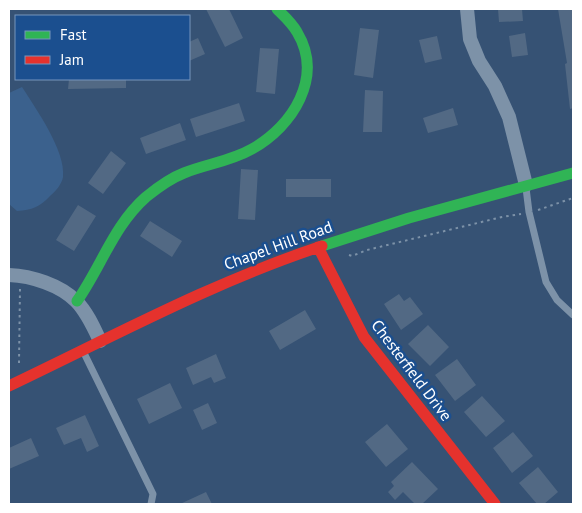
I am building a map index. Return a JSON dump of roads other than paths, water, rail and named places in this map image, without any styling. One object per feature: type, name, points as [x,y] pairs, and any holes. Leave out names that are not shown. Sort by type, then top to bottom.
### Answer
[{"type":"street","points":[[77,302],[89,286],[121,225],[135,206],[181,174],[254,148],[276,133],[288,120],[303,94],[308,73],[300,34],[292,23],[277,9]]},
{"type":"street","points":[[467,9],[470,40],[509,117],[526,185]]},
{"type":"street","name":"Chapel Hill Road","points":[[9,386],[230,280],[318,247],[417,216],[573,173]]},
{"type":"street","name":"Chesterfield Drive","points":[[318,247],[364,336],[495,504]]},
{"type":"street","points":[[14,275],[57,288],[77,302],[90,320],[100,341]]},
{"type":"lane","points":[[526,185],[530,212],[546,282],[557,300],[573,315]]},
{"type":"lane","points":[[82,350],[153,494],[151,504]]},
{"type":"water","points":[[22,87],[55,143],[63,167],[63,177],[58,188],[43,203],[31,209],[17,211],[9,204],[9,93]]}]
